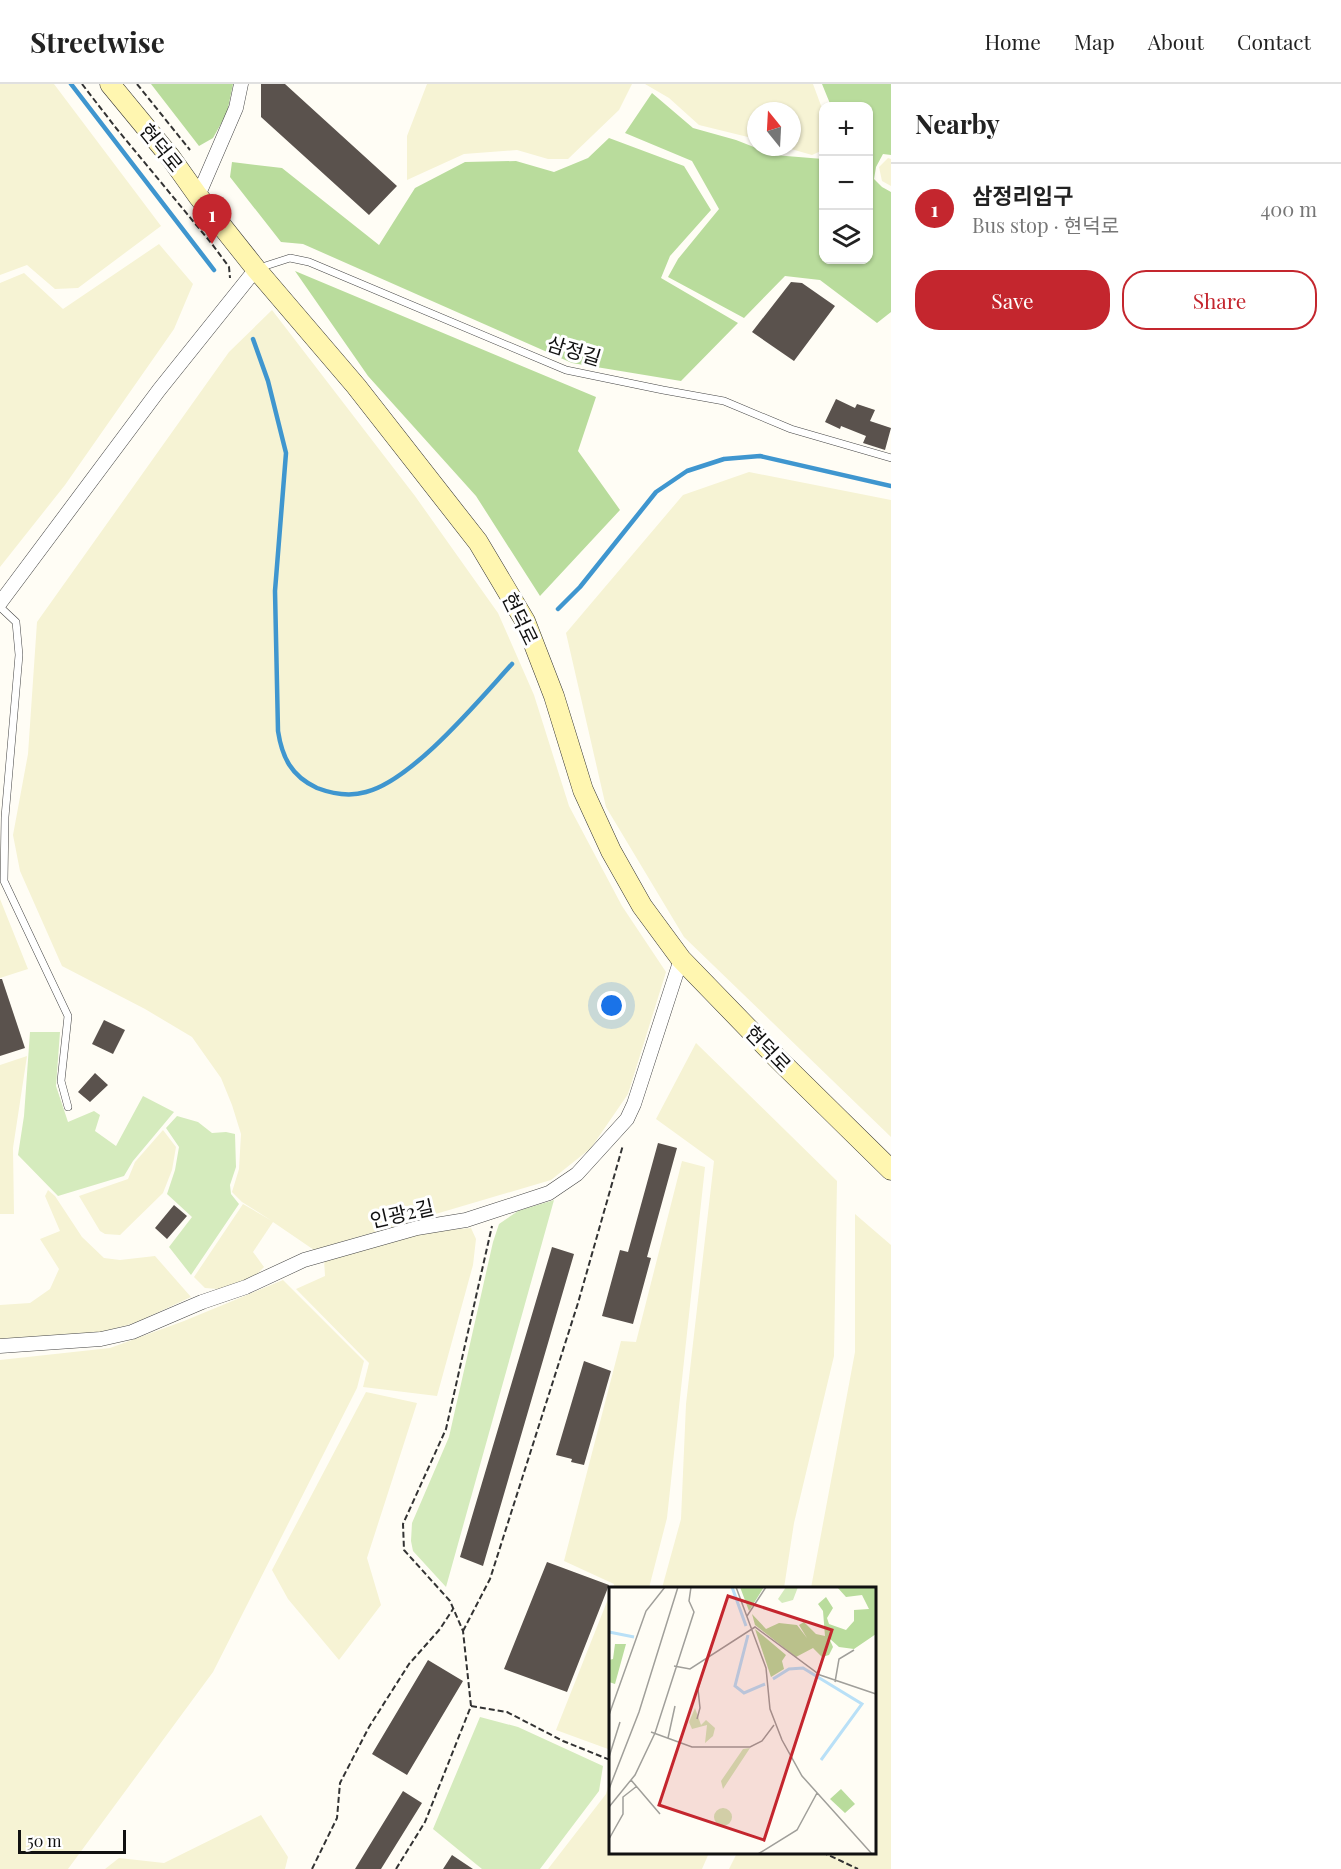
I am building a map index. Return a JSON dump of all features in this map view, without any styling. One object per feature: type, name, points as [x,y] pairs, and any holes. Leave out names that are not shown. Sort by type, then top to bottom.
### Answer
[{"type":"main road","name":"현덕로","points":[[110,84],[171,158],[256,269],[356,386],[478,542],[525,621],[554,696],[583,790],[611,851],[642,906],[681,959],[891,1170]]},
{"type":"street","points":[[198,196],[236,108],[241,84]]},
{"type":"street","points":[[0,605],[159,390],[256,269]]},
{"type":"street","name":"인광2길","points":[[0,1346],[101,1339],[132,1332],[202,1302],[246,1287],[304,1260],[417,1228],[466,1220],[549,1193],[577,1174],[627,1119],[634,1104],[681,959]]},
{"type":"lane","name":"삼정길","points":[[256,269],[290,258],[309,262],[566,370],[724,401],[791,429],[891,458]]},
{"type":"lane","points":[[0,605],[16,622],[19,655],[5,817],[4,881],[68,1016],[61,1082],[68,1107]]},
{"type":"path","points":[[82,84],[229,267]]},
{"type":"path","points":[[137,84],[190,150]]},
{"type":"path","points":[[463,1631],[490,1580],[585,1281],[624,1145],[627,1119]]},
{"type":"path","points":[[396,1869],[425,1822],[471,1706],[463,1631],[450,1601],[404,1550],[403,1524],[446,1428],[496,1211]]},
{"type":"path","points":[[312,1869],[337,1818],[340,1783],[369,1727],[409,1664],[440,1629],[453,1608]]},
{"type":"path","points":[[471,1706],[507,1712],[563,1741],[609,1760]]},
{"type":"path","points":[[826,1854],[858,1869]]},
{"type":"shaded area","points":[[0,84],[54,84],[161,226],[78,288],[55,289],[27,265],[0,275]]},
{"type":"shaded area","points":[[427,84],[632,84],[619,110],[568,159],[548,159],[517,150],[464,154],[407,180],[407,136]]},
{"type":"shaded area","points":[[645,84],[813,84],[820,102],[819,152],[812,155],[801,152],[801,102],[747,102],[747,137],[699,125],[669,98]]},
{"type":"shaded area","points":[[888,158],[891,159],[891,186],[882,181],[879,167]]},
{"type":"shaded area","points":[[159,244],[193,284],[174,329],[65,485],[0,567],[0,283],[24,273],[63,309]]},
{"type":"shaded area","points":[[272,310],[415,496],[498,613],[534,695],[569,806],[622,906],[666,972],[628,1094],[591,1148],[551,1180],[314,1250],[273,1222],[253,1252],[264,1267],[253,1278],[218,1289],[205,1288],[194,1277],[243,1204],[272,1221],[242,1202],[232,1192],[239,1169],[241,1134],[221,1078],[192,1037],[145,1009],[62,966],[20,871],[13,835],[28,754],[37,622],[229,352]]},
{"type":"shaded area","points":[[749,472],[891,500],[891,1137],[684,937],[606,807],[566,633],[683,495]]},
{"type":"shaded area","points":[[0,899],[28,969],[0,978]]},
{"type":"shaded area","points":[[696,1043],[837,1181],[834,1356],[794,1523],[784,1587],[662,1587],[681,1519],[686,1404],[714,1161],[656,1119]]},
{"type":"shaded area","points":[[27,1056],[13,1148],[14,1214],[0,1214],[0,1065]]},
{"type":"shaded area","points":[[163,1130],[176,1147],[172,1170],[163,1193],[120,1235],[105,1234],[100,1231],[79,1196],[128,1179],[135,1162]]},
{"type":"shaded area","points":[[682,1161],[705,1167],[667,1518],[649,1587],[613,1587],[614,1584],[564,1561],[621,1341],[636,1342]]},
{"type":"shaded area","points":[[48,1190],[55,1196],[82,1237],[104,1258],[120,1260],[155,1256],[191,1297],[135,1323],[101,1332],[0,1341],[0,1305],[30,1303],[50,1289],[59,1269],[40,1239],[60,1231],[45,1196]]},
{"type":"shaded area","points":[[855,1214],[891,1245],[891,1869],[729,1869],[736,1854],[876,1854],[876,1587],[811,1587],[855,1352]]},
{"type":"shaded area","points":[[471,1228],[476,1239],[473,1265],[437,1396],[363,1387],[369,1363],[296,1289],[325,1276],[324,1259],[423,1232]]},
{"type":"shaded area","points":[[283,1280],[364,1361],[357,1388],[213,1672],[68,1869],[0,1869],[0,1360],[110,1348],[184,1321]]},
{"type":"shaded area","points":[[366,1392],[417,1403],[367,1558],[381,1605],[339,1660],[288,1599],[272,1570]]},
{"type":"shaded area","points":[[609,1597],[608,1749],[556,1730]]},
{"type":"shaded area","points":[[609,1782],[609,1854],[709,1854],[702,1869],[548,1869],[606,1794]]},
{"type":"shaded area","points":[[261,1815],[288,1857],[285,1869],[105,1869],[119,1858],[164,1863]]},
{"type":"green space","points":[[151,84],[233,84],[227,113],[213,138],[199,146]]},
{"type":"green space","points":[[822,84],[891,84],[891,155],[883,154],[876,167],[874,179],[891,192],[891,312],[877,323],[820,280],[785,276],[744,318],[668,277],[678,259],[719,209],[692,161],[625,133],[652,93],[693,128],[747,144],[747,156],[819,159],[819,264],[873,264],[873,102],[829,102]]},
{"type":"green space","points":[[609,138],[684,166],[711,210],[670,256],[661,278],[738,323],[681,381],[572,363],[303,244],[281,242],[230,177],[232,162],[282,168],[379,245],[415,188],[465,162],[516,161],[554,172],[588,158]]},
{"type":"green space","points":[[295,271],[596,397],[578,451],[620,510],[540,596],[476,496],[368,376]]},
{"type":"green space","points":[[30,1032],[60,1032],[56,1086],[68,1122],[94,1111],[100,1115],[95,1131],[116,1146],[143,1096],[174,1112],[133,1161],[124,1176],[58,1196],[18,1155],[24,1116]]},
{"type":"green space","points":[[177,1116],[198,1122],[212,1133],[235,1134],[236,1167],[230,1185],[231,1194],[239,1204],[191,1275],[169,1247],[192,1217],[167,1194],[175,1170],[179,1147],[166,1128]]},
{"type":"green space","points":[[554,1200],[446,1587],[413,1551],[412,1523],[449,1437],[499,1224],[518,1211]]},
{"type":"green space","points":[[480,1717],[518,1727],[603,1766],[599,1791],[540,1869],[482,1869],[433,1829]]},
{"type":"building","points":[[261,84],[285,84],[397,186],[369,215],[261,117]]},
{"type":"building","points":[[791,282],[802,283],[835,306],[794,361],[752,332]]},
{"type":"building","points":[[836,399],[855,408],[857,404],[875,410],[870,421],[891,428],[885,450],[863,443],[866,436],[825,422]]},
{"type":"building","points":[[0,979],[2,979],[25,1048],[0,1056]]},
{"type":"building","points":[[104,1020],[125,1030],[113,1054],[92,1044]]},
{"type":"building","points":[[95,1073],[108,1085],[90,1102],[78,1092]]},
{"type":"building","points":[[658,1143],[677,1148],[647,1257],[651,1258],[633,1324],[602,1316],[620,1250],[628,1252]]},
{"type":"building","points":[[174,1205],[187,1216],[167,1239],[155,1228]]},
{"type":"building","points":[[552,1247],[574,1254],[483,1566],[460,1557]]},
{"type":"building","points":[[584,1361],[611,1371],[584,1465],[556,1455]]},
{"type":"building","points":[[547,1562],[609,1585],[567,1692],[504,1669]]},
{"type":"building","points":[[428,1660],[463,1681],[407,1775],[372,1754]]},
{"type":"building","points":[[403,1791],[422,1803],[381,1869],[355,1869]]},
{"type":"building","points":[[452,1855],[473,1869],[443,1869]]},
{"type":"waterway","points":[[71,84],[214,270]]},
{"type":"waterway","points":[[253,339],[268,381],[286,453],[275,591],[278,731],[285,757],[294,772],[317,788],[341,794],[360,794],[384,785],[424,756],[464,717],[512,664]]},
{"type":"waterway","points":[[558,609],[580,587],[656,492],[687,471],[724,459],[760,456],[891,486]]},
{"type":"place","name":"삼정리입구","points":[[212,244]]}]
